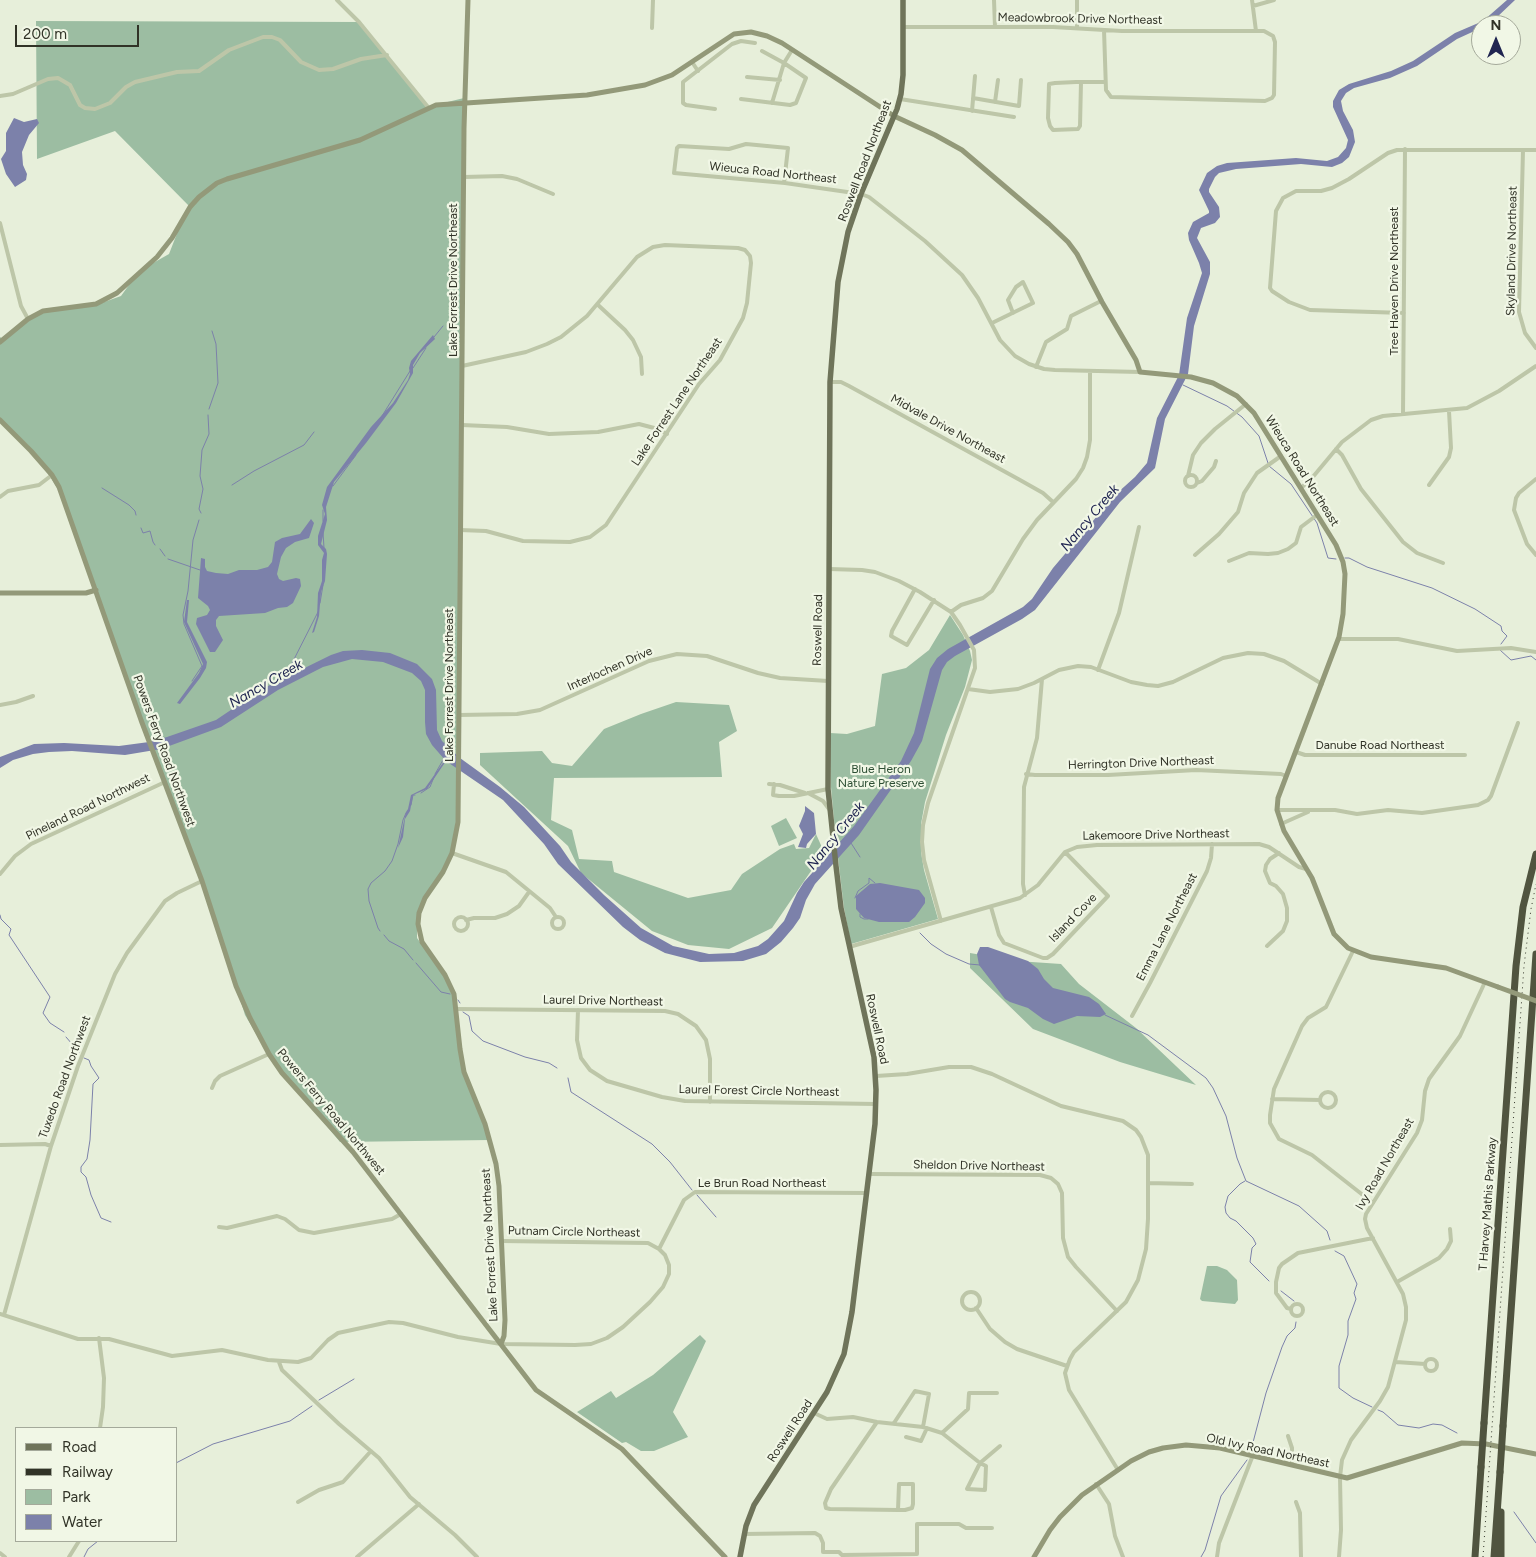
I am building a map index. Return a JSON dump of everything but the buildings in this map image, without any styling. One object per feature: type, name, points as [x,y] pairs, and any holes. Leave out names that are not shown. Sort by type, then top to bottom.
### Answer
[{"type":"highway","name":"T Harvey Mathis Parkway","points":[[1475,1555],[1516,966],[1523,907],[1536,854]]},
{"type":"highway","points":[[1494,1557],[1536,954]]},
{"type":"highway","points":[[1500,1472],[1501,1557]]},
{"type":"main road","name":"Roswell Road Northeast","points":[[830,478],[830,382],[840,267],[848,232],[861,194],[900,99],[903,75],[903,0]]},
{"type":"main road","name":"Roswell Road","points":[[740,1557],[749,1517],[763,1491],[836,1376],[844,1354],[849,1334],[876,1104],[876,1076],[870,1039],[848,947],[836,866],[828,789],[830,478]]},
{"type":"street","points":[[337,0],[344,2],[428,107]]},
{"type":"street","name":"Lake Forrest Drive Northeast","points":[[468,0],[464,177],[458,830],[452,853],[443,872],[425,898],[419,913],[418,924],[424,946],[450,983],[456,1009],[464,1072],[485,1124],[496,1164],[499,1186],[505,1320],[504,1336],[501,1344]]},
{"type":"street","points":[[652,28],[653,0]]},
{"type":"street","points":[[994,0],[995,27]]},
{"type":"street","points":[[1077,0],[1077,28]]},
{"type":"street","points":[[1104,30],[1105,82],[1107,94],[1114,98],[1269,100],[1276,92],[1275,42],[1273,36],[1268,32],[1256,31],[1252,0]]},
{"type":"street","points":[[1253,6],[1274,0]]},
{"type":"street","name":"Meadowbrook Drive Northeast","points":[[903,27],[1256,31]]},
{"type":"street","points":[[0,342],[28,319],[49,309],[96,304],[117,293],[157,258],[194,202],[217,183],[360,140],[428,107],[444,103],[559,97],[610,91],[659,81],[692,62],[728,37],[746,32],[760,33],[792,50],[894,116],[962,150],[1050,224],[1073,247],[1101,301],[1136,360],[1140,372]]},
{"type":"street","points":[[0,96],[13,94],[48,79],[58,78],[65,80],[70,85],[80,105],[85,108],[96,108],[110,103],[126,87],[135,82],[177,72],[199,71],[229,50],[263,37],[272,37],[280,40],[302,62],[319,70],[333,69],[361,59],[387,55]]},
{"type":"street","points":[[715,108],[686,105],[683,103],[683,82],[732,44],[741,41],[754,43]]},
{"type":"street","points":[[772,103],[784,63],[792,50]]},
{"type":"street","points":[[740,99],[790,105],[796,103],[806,78],[762,51]]},
{"type":"street","points":[[692,62],[698,71]]},
{"type":"street","points":[[972,110],[975,76]]},
{"type":"street","points":[[747,77],[780,80]]},
{"type":"street","points":[[995,102],[998,80]]},
{"type":"street","points":[[973,98],[1019,106],[1021,80]]},
{"type":"street","points":[[1080,82],[1080,126],[1075,131],[1053,130],[1048,118],[1048,84],[1080,82],[1105,82]]},
{"type":"street","points":[[900,99],[1014,117]]},
{"type":"street","name":"Wieuca Road Northeast","points":[[784,183],[788,148],[746,144],[729,149],[680,146],[677,148],[674,173],[784,183],[861,194],[868,197],[910,228],[952,265],[971,286],[1007,349],[1036,367],[1055,370],[1157,373],[1202,380],[1227,389],[1261,422],[1279,458],[1336,545],[1344,568],[1346,585],[1339,639],[1278,798],[1277,810],[1281,824],[1315,884],[1334,934],[1353,951],[1372,957],[1446,968],[1536,1001]]},
{"type":"street","points":[[1404,313],[1310,310],[1289,302],[1272,291],[1270,288],[1276,211],[1283,198],[1296,191],[1321,191],[1332,188],[1388,153],[1405,149],[1536,150]]},
{"type":"street","name":"Tree Haven Drive Northeast","points":[[1403,414],[1405,149]]},
{"type":"street","name":"Skyland Drive Northeast","points":[[1523,150],[1519,312],[1525,332],[1536,348]]},
{"type":"street","points":[[464,177],[502,176],[517,179],[553,194]]},
{"type":"street","points":[[0,223],[21,306],[28,319]]},
{"type":"street","name":"Lake Forrest Lane Northeast","points":[[460,530],[486,531],[523,541],[570,542],[590,537],[602,530],[611,520],[699,384],[720,360],[743,318],[747,302],[750,256],[745,250],[738,248],[665,245],[653,247],[637,257],[575,327],[547,344],[526,352],[462,366]]},
{"type":"street","points":[[992,324],[1033,303],[1023,282],[1016,286],[1008,300],[1013,313]]},
{"type":"street","points":[[1036,367],[1046,342],[1067,329],[1071,316],[1101,301]]},
{"type":"street","points":[[597,304],[634,340],[641,357],[642,374]]},
{"type":"street","points":[[1300,488],[1312,478],[1350,435],[1371,420],[1383,416],[1459,410],[1472,406],[1499,391],[1536,366]]},
{"type":"street","points":[[950,612],[961,605],[983,598],[992,591],[1023,539],[1053,502],[1076,479],[1087,457],[1090,440],[1090,371]]},
{"type":"street","name":"Midvale Drive Northeast","points":[[830,382],[849,386],[1043,493],[1053,502]]},
{"type":"street","points":[[1216,461],[1214,467],[1202,481],[1193,488],[1187,486],[1185,481],[1193,455],[1201,443],[1243,406]]},
{"type":"street","points":[[1429,485],[1449,457],[1451,448],[1450,411]]},
{"type":"street","name":"Powers Ferry Road Northwest","points":[[0,420],[52,475],[66,504],[146,733],[202,881],[236,986],[269,1054],[282,1073],[353,1152],[536,1390],[622,1449],[725,1557]]},
{"type":"street","points":[[462,425],[508,427],[549,434],[598,432],[639,424],[658,429],[667,434]]},
{"type":"street","points":[[1336,449],[1342,455],[1361,489],[1403,542],[1417,553],[1443,563]]},
{"type":"street","points":[[1194,556],[1219,534],[1238,512],[1244,493],[1257,473],[1279,458]]},
{"type":"street","points":[[0,497],[8,491],[39,484],[52,475]]},
{"type":"street","points":[[1188,476],[1194,476],[1197,479],[1197,483]]},
{"type":"street","points":[[1536,479],[1519,493],[1514,510],[1527,544],[1536,555]]},
{"type":"street","points":[[1229,561],[1249,553],[1278,553],[1288,549],[1296,542],[1301,527],[1317,515]]},
{"type":"street","points":[[1098,670],[1119,613],[1139,527]]},
{"type":"street","points":[[829,569],[875,572],[915,589],[934,600],[957,619],[974,650],[975,668],[928,803],[923,825],[924,860],[941,921]]},
{"type":"street","points":[[915,589],[895,624],[891,636],[907,645],[934,600]]},
{"type":"street","points":[[0,593],[86,593],[96,590]]},
{"type":"street","points":[[1339,639],[1398,639],[1457,651],[1511,648],[1536,652]]},
{"type":"street","name":"Interlochen Drive","points":[[459,715],[517,714],[540,710],[649,661],[677,654],[707,656],[780,678],[828,681]]},
{"type":"street","points":[[968,689],[1008,691],[1026,687],[1070,666],[1085,666],[1131,682],[1158,686],[1172,682],[1223,658],[1240,654],[1270,656],[1284,661],[1322,684]]},
{"type":"street","points":[[1026,895],[1022,884],[1023,799],[1026,774],[1037,738],[1043,686],[1042,679]]},
{"type":"street","points":[[0,705],[33,696]]},
{"type":"street","points":[[1277,810],[1335,810],[1357,814],[1388,810],[1422,813],[1484,803],[1491,796],[1518,723]]},
{"type":"street","name":"Danube Road Northeast","points":[[1296,752],[1305,755],[1465,756]]},
{"type":"street","name":"Herrington Drive Northeast","points":[[1026,774],[1108,775],[1196,770],[1281,774],[1286,776]]},
{"type":"street","name":"Pineland Road Northwest","points":[[0,874],[15,856],[31,844],[165,782]]},
{"type":"street","points":[[769,784],[806,793],[823,801],[830,811]]},
{"type":"street","points":[[774,784],[773,795],[794,796],[828,789]]},
{"type":"street","points":[[1281,824],[1310,811]]},
{"type":"street","name":"Lakemoore Drive Northeast","points":[[1065,852],[1077,847],[1097,844],[1259,844],[1269,847],[1299,867],[1306,869]]},
{"type":"street","name":"Emma Lane Northeast","points":[[1132,1016],[1207,871],[1211,858],[1212,844]]},
{"type":"street","points":[[848,947],[1014,901],[1026,895],[1038,885],[1065,852]]},
{"type":"street","name":"Island Cove","points":[[991,907],[999,935],[1004,943],[1043,958],[1053,954],[1108,896],[1065,852]]},
{"type":"street","points":[[452,853],[506,872],[550,908],[556,916]]},
{"type":"street","points":[[1267,946],[1283,931],[1287,921],[1287,908],[1283,894],[1276,886],[1270,883],[1266,871],[1266,865],[1270,859],[1279,853]]},
{"type":"street","name":"Tuxedo Road Northwest","points":[[2,1314],[51,1146],[78,1066],[104,999],[122,961],[165,901],[177,892],[202,881]]},
{"type":"street","points":[[466,920],[495,918],[507,914],[519,906],[529,892]]},
{"type":"street","points":[[1353,951],[1326,1007],[1308,1018],[1302,1026],[1278,1079],[1272,1099],[1270,1123],[1279,1140],[1312,1156],[1373,1202]]},
{"type":"street","name":"Ivy Road Northeast","points":[[1339,1557],[1342,1460],[1348,1446],[1385,1395],[1396,1362],[1407,1314],[1405,1301],[1397,1282],[1366,1224],[1367,1211],[1417,1133],[1422,1120],[1425,1092],[1429,1079],[1460,1036],[1486,982]]},
{"type":"street","name":"Laurel Drive Northeast","points":[[456,1009],[578,1010],[666,1012],[678,1014],[689,1020],[702,1033],[709,1048],[710,1102]]},
{"type":"street","name":"Laurel Forest Circle Northeast","points":[[578,1010],[578,1050],[585,1064],[596,1075],[607,1081],[662,1097],[685,1101],[876,1104]]},
{"type":"street","points":[[212,1088],[220,1076],[269,1054]]},
{"type":"street","points":[[876,1076],[907,1074],[949,1066],[971,1067],[992,1074],[1061,1106],[1123,1122],[1136,1130],[1145,1144],[1148,1155],[1148,1232],[1142,1267],[1133,1292],[1117,1311],[1074,1352],[1067,1366],[1066,1379],[1069,1390],[1118,1470]]},
{"type":"street","points":[[1332,1092],[1335,1096],[1335,1102],[1330,1107],[1325,1107],[1321,1104],[1320,1100],[1323,1093],[1332,1092]]},
{"type":"street","points":[[1272,1099],[1320,1100]]},
{"type":"street","points":[[0,1145],[45,1144],[51,1146]]},
{"type":"street","name":"Sheldon Drive Northeast","points":[[869,1174],[1040,1175],[1051,1178],[1058,1184],[1062,1193],[1063,1238],[1068,1257],[1117,1311]]},
{"type":"street","points":[[1148,1183],[1192,1184]]},
{"type":"street","name":"Le Brun Road Northeast","points":[[659,1248],[684,1200],[695,1192],[867,1193]]},
{"type":"street","points":[[219,1227],[227,1228],[277,1216],[285,1219],[299,1230],[314,1233],[392,1219],[401,1214]]},
{"type":"street","points":[[1397,1282],[1439,1258],[1451,1241],[1450,1229]]},
{"type":"street","points":[[1291,1309],[1284,1304],[1276,1293],[1278,1268],[1282,1264],[1298,1253],[1325,1246],[1373,1238]]},
{"type":"street","name":"Putnam Circle Northeast","points":[[501,1241],[644,1243],[652,1244],[659,1248]]},
{"type":"street","points":[[2,1314],[78,1339],[109,1339],[172,1356],[222,1350],[279,1362],[306,1361],[315,1356],[328,1340],[338,1333],[389,1322],[403,1323],[458,1337],[501,1344],[582,1345],[599,1341],[614,1334],[650,1302],[666,1283],[669,1265],[665,1255],[659,1248]]},
{"type":"street","points":[[972,1291],[978,1295],[980,1302],[976,1308],[969,1310],[963,1306],[961,1299],[965,1293],[972,1291]]},
{"type":"street","points":[[976,1308],[990,1329],[1005,1342],[1067,1366]]},
{"type":"street","points":[[99,1338],[103,1363],[104,1392],[100,1427]]},
{"type":"street","points":[[279,1362],[282,1370],[339,1424],[371,1451],[403,1490],[455,1535],[477,1557]]},
{"type":"street","points":[[1396,1362],[1425,1364]]},
{"type":"street","points":[[894,1423],[915,1391],[929,1394],[921,1442],[906,1437]]},
{"type":"street","points":[[942,1433],[968,1409],[969,1393],[997,1393]]},
{"type":"street","points":[[814,1413],[827,1418],[853,1417],[877,1422],[925,1427],[942,1433],[980,1463],[986,1466],[986,1490],[967,1489],[980,1463],[1000,1446]]},
{"type":"street","points":[[877,1422],[831,1489],[825,1503],[826,1508],[898,1510],[912,1508],[913,1484],[899,1484],[898,1510]]},
{"type":"street","points":[[1288,1436],[1292,1448],[1292,1465]]},
{"type":"street","name":"Old Ivy Road Northeast","points":[[1034,1557],[1042,1541],[1060,1517],[1096,1484],[1149,1452],[1177,1445],[1220,1448],[1340,1477],[1354,1477],[1462,1443],[1486,1444],[1536,1454]]},
{"type":"street","points":[[298,1502],[319,1490],[343,1482],[371,1451]]},
{"type":"street","points":[[1216,1557],[1219,1543],[1253,1455]]},
{"type":"street","points":[[1096,1484],[1109,1504],[1115,1536],[1123,1557]]},
{"type":"street","points":[[1296,1502],[1300,1513],[1301,1557]]},
{"type":"street","points":[[357,1557],[419,1504]]},
{"type":"street","points":[[744,1534],[815,1533],[820,1536],[823,1543],[823,1552],[839,1552],[842,1555],[917,1554],[917,1524],[959,1524],[966,1528],[992,1528]]},
{"type":"street","points":[[69,1557],[78,1542]]},
{"type":"street","points":[[0,1553],[5,1557]]},
{"type":"green space","points":[[36,21],[360,22],[427,107],[464,98],[456,821],[454,854],[417,915],[417,938],[448,980],[455,1000],[462,1068],[490,1140],[340,1142],[271,1059],[245,1015],[210,901],[182,831],[65,501],[28,445],[0,419],[0,337],[4,340],[30,320],[48,310],[93,306],[121,296],[139,271],[169,254],[185,213],[190,207],[115,131],[37,159]]},
{"type":"green space","name":"Blue Heron Nature Preserve","points":[[950,615],[963,635],[972,660],[965,687],[946,735],[925,802],[921,824],[921,852],[924,870],[938,919],[851,944],[844,908],[836,841],[831,787],[830,733],[847,734],[875,726],[882,674],[906,668],[929,650]]},
{"type":"green space","points":[[676,702],[729,705],[737,731],[719,742],[722,777],[554,778],[551,820],[572,830],[579,859],[612,861],[614,872],[688,898],[731,890],[742,874],[780,849],[794,844],[796,849],[809,848],[816,834],[824,852],[772,928],[729,949],[688,945],[652,931],[581,873],[568,846],[480,765],[480,753],[542,751],[552,763],[572,766],[604,729]]},
{"type":"green space","points":[[786,818],[797,838],[779,846],[771,826]]},
{"type":"green space","points":[[970,953],[1017,961],[1061,964],[1079,984],[1136,1028],[1196,1085],[1120,1062],[1033,1029],[970,968]]},
{"type":"green space","points":[[1207,1266],[1217,1266],[1227,1270],[1237,1280],[1238,1300],[1235,1304],[1202,1301],[1200,1299]]},
{"type":"green space","points":[[700,1335],[706,1341],[673,1412],[688,1437],[654,1451],[641,1451],[626,1442],[622,1443],[577,1412],[611,1391],[616,1398],[653,1375]]},
{"type":"water","points":[[1507,0],[1515,0],[1499,15],[1490,15]]},
{"type":"water","points":[[1471,26],[1471,33],[1457,39],[1417,66],[1390,78],[1354,88],[1346,93],[1341,101],[1343,111],[1353,130],[1355,142],[1349,157],[1342,163],[1332,167],[1301,164],[1236,169],[1219,173],[1215,177],[1209,192],[1219,207],[1220,217],[1215,223],[1201,228],[1197,238],[1210,262],[1210,274],[1194,326],[1188,374],[1165,419],[1155,468],[1120,502],[1035,610],[947,662],[942,670],[922,741],[911,761],[859,835],[815,884],[806,900],[800,918],[793,928],[781,942],[766,954],[743,961],[700,962],[665,953],[640,940],[623,927],[558,864],[544,844],[503,800],[446,761],[427,789],[413,795],[410,811],[405,819],[403,837],[398,848],[406,812],[411,795],[425,788],[445,760],[432,745],[426,734],[425,690],[421,681],[412,673],[383,662],[352,659],[323,667],[278,690],[221,727],[161,749],[125,755],[72,751],[49,752],[33,754],[13,760],[0,768],[0,757],[34,744],[64,743],[119,746],[149,742],[167,737],[216,720],[262,689],[331,655],[343,651],[362,650],[390,653],[417,664],[432,679],[436,690],[437,730],[442,741],[460,758],[524,807],[560,846],[571,862],[641,928],[673,946],[709,954],[734,953],[758,946],[768,939],[784,921],[804,882],[854,826],[901,761],[914,733],[930,669],[937,658],[948,649],[1023,607],[1032,599],[1053,568],[1115,495],[1147,463],[1157,418],[1179,375],[1187,318],[1202,273],[1188,233],[1193,222],[1209,213],[1199,190],[1207,173],[1217,166],[1227,163],[1296,158],[1327,161],[1338,157],[1346,148],[1348,140],[1333,107],[1333,101],[1339,90],[1349,84],[1391,71],[1413,61],[1455,33]]},
{"type":"water","points":[[14,118],[24,122],[37,119],[39,123],[29,135],[22,152],[23,165],[27,174],[26,180],[15,187],[6,174],[1,159],[6,151],[6,133]]},
{"type":"water","points":[[433,335],[435,339],[420,353],[413,365],[413,373],[396,403],[334,482],[326,507],[327,520],[321,544],[326,549],[327,554],[325,581],[321,592],[319,616],[312,633],[317,617],[318,593],[322,581],[324,553],[318,545],[318,536],[325,514],[322,505],[327,487],[371,427],[393,403],[408,380],[411,361]]},
{"type":"water","points":[[311,519],[314,523],[309,538],[295,542],[286,548],[281,557],[277,574],[279,579],[283,581],[300,579],[301,586],[293,603],[287,607],[265,613],[219,616],[216,620],[216,626],[223,640],[215,652],[210,652],[196,624],[197,618],[207,615],[210,610],[198,598],[201,558],[205,559],[207,571],[216,573],[228,574],[239,570],[257,570],[268,567],[272,562],[275,542],[282,538],[300,534]]},
{"type":"water","points":[[187,600],[189,600],[187,622],[207,662],[200,678],[180,704],[177,703],[199,673],[203,664],[184,622]]},
{"type":"water","points":[[805,806],[814,813],[816,834],[807,844],[806,848],[798,847],[803,834],[799,826]]},
{"type":"water","points":[[880,883],[919,890],[925,898],[925,903],[909,922],[879,922],[864,918],[856,909],[856,896],[870,884]]},
{"type":"water","points":[[980,947],[988,947],[1028,961],[1038,969],[1053,988],[1089,997],[1099,1004],[1106,1014],[1100,1017],[1077,1016],[1054,1024],[1043,1019],[1028,1008],[1010,1002],[1005,999],[979,965],[977,954]]},
{"type":"waterway","points":[[434,337],[443,326]]},
{"type":"waterway","points":[[209,409],[218,383],[216,344],[212,331]]},
{"type":"waterway","points":[[413,368],[426,348]]},
{"type":"waterway","points":[[382,416],[410,371]]},
{"type":"waterway","points":[[1183,385],[1227,406],[1242,417],[1259,436],[1268,463]]},
{"type":"waterway","points":[[201,513],[199,509],[203,489],[200,476],[202,450],[209,434],[208,415]]},
{"type":"waterway","points":[[232,485],[254,471],[304,445],[314,432]]},
{"type":"waterway","points":[[333,486],[356,455]]},
{"type":"waterway","points":[[1269,466],[1291,484],[1317,523],[1328,558],[1336,559]]},
{"type":"waterway","points":[[102,488],[129,505],[136,515]]},
{"type":"waterway","points":[[323,510],[323,521]]},
{"type":"waterway","points":[[192,681],[202,666],[184,624],[183,615],[188,591],[193,540],[199,520]]},
{"type":"waterway","points":[[141,528],[143,533],[150,531],[155,545]]},
{"type":"waterway","points":[[323,532],[324,548]]},
{"type":"waterway","points":[[160,549],[165,556]]},
{"type":"waterway","points":[[1345,558],[1432,588],[1475,609],[1501,626],[1502,631],[1507,636],[1501,644]]},
{"type":"waterway","points":[[168,559],[200,570]]},
{"type":"waterway","points":[[320,603],[323,585]]},
{"type":"waterway","name":"Nancy Creek","points":[[285,677],[318,612]]},
{"type":"waterway","points":[[1500,650],[1511,660],[1531,656],[1536,660]]},
{"type":"waterway","points":[[435,774],[443,760]]},
{"type":"waterway","points":[[421,793],[430,787],[434,777]]},
{"type":"waterway","points":[[411,805],[413,795],[415,795]]},
{"type":"waterway","points":[[380,931],[369,901],[368,889],[371,883],[385,871],[392,861],[406,813]]},
{"type":"waterway","points":[[851,843],[860,857]]},
{"type":"waterway","points":[[855,898],[858,891],[869,883],[869,878],[875,883]]},
{"type":"waterway","points":[[860,914],[860,917],[868,919]]},
{"type":"waterway","points":[[0,915],[1,919],[11,929],[9,935],[50,997],[43,1013],[50,1023],[64,1032]]},
{"type":"waterway","points":[[920,933],[931,944],[946,954],[969,964],[980,965]]},
{"type":"waterway","points":[[384,935],[389,941],[404,949],[413,960]]},
{"type":"waterway","points":[[416,963],[441,992],[450,994]]},
{"type":"waterway","points":[[463,1012],[469,1016],[472,1031],[483,1041],[525,1057],[549,1063],[557,1068]]},
{"type":"waterway","points":[[1105,1015],[1148,1035],[1206,1078],[1213,1088],[1226,1116],[1237,1158],[1246,1181],[1299,1206],[1327,1231],[1330,1240]]},
{"type":"waterway","points":[[66,1037],[79,1052]]},
{"type":"waterway","points":[[84,1058],[89,1060],[99,1078],[93,1084],[90,1140],[87,1159],[81,1167],[81,1172],[86,1177],[101,1218],[111,1222]]},
{"type":"waterway","points":[[568,1078],[571,1092],[652,1144],[670,1162],[692,1190]]},
{"type":"waterway","points":[[1245,1181],[1228,1196],[1225,1207],[1226,1213],[1253,1238],[1256,1244],[1252,1248],[1250,1262],[1269,1281]]},
{"type":"waterway","points":[[697,1195],[716,1217]]},
{"type":"waterway","points":[[1335,1251],[1344,1256],[1357,1284],[1354,1293],[1356,1299],[1348,1321],[1348,1335],[1339,1366],[1339,1388],[1353,1398],[1372,1407]]},
{"type":"waterway","points":[[1281,1291],[1294,1301]]},
{"type":"waterway","points":[[1251,1450],[1266,1393],[1282,1347],[1287,1336],[1295,1328],[1296,1322]]},
{"type":"waterway","points":[[319,1400],[354,1379]]},
{"type":"waterway","points":[[178,1462],[213,1444],[290,1421],[312,1406]]},
{"type":"waterway","points":[[1378,1410],[1398,1425],[1419,1428],[1433,1424],[1442,1425],[1457,1433]]},
{"type":"waterway","points":[[1201,1557],[1205,1550],[1221,1496],[1247,1460]]},
{"type":"waterway","points":[[1514,1512],[1536,1543]]},
{"type":"waterway","points":[[84,1557],[88,1549],[97,1542]]},
{"type":"railway","points":[[1483,1557],[1524,966],[1536,884]]}]
